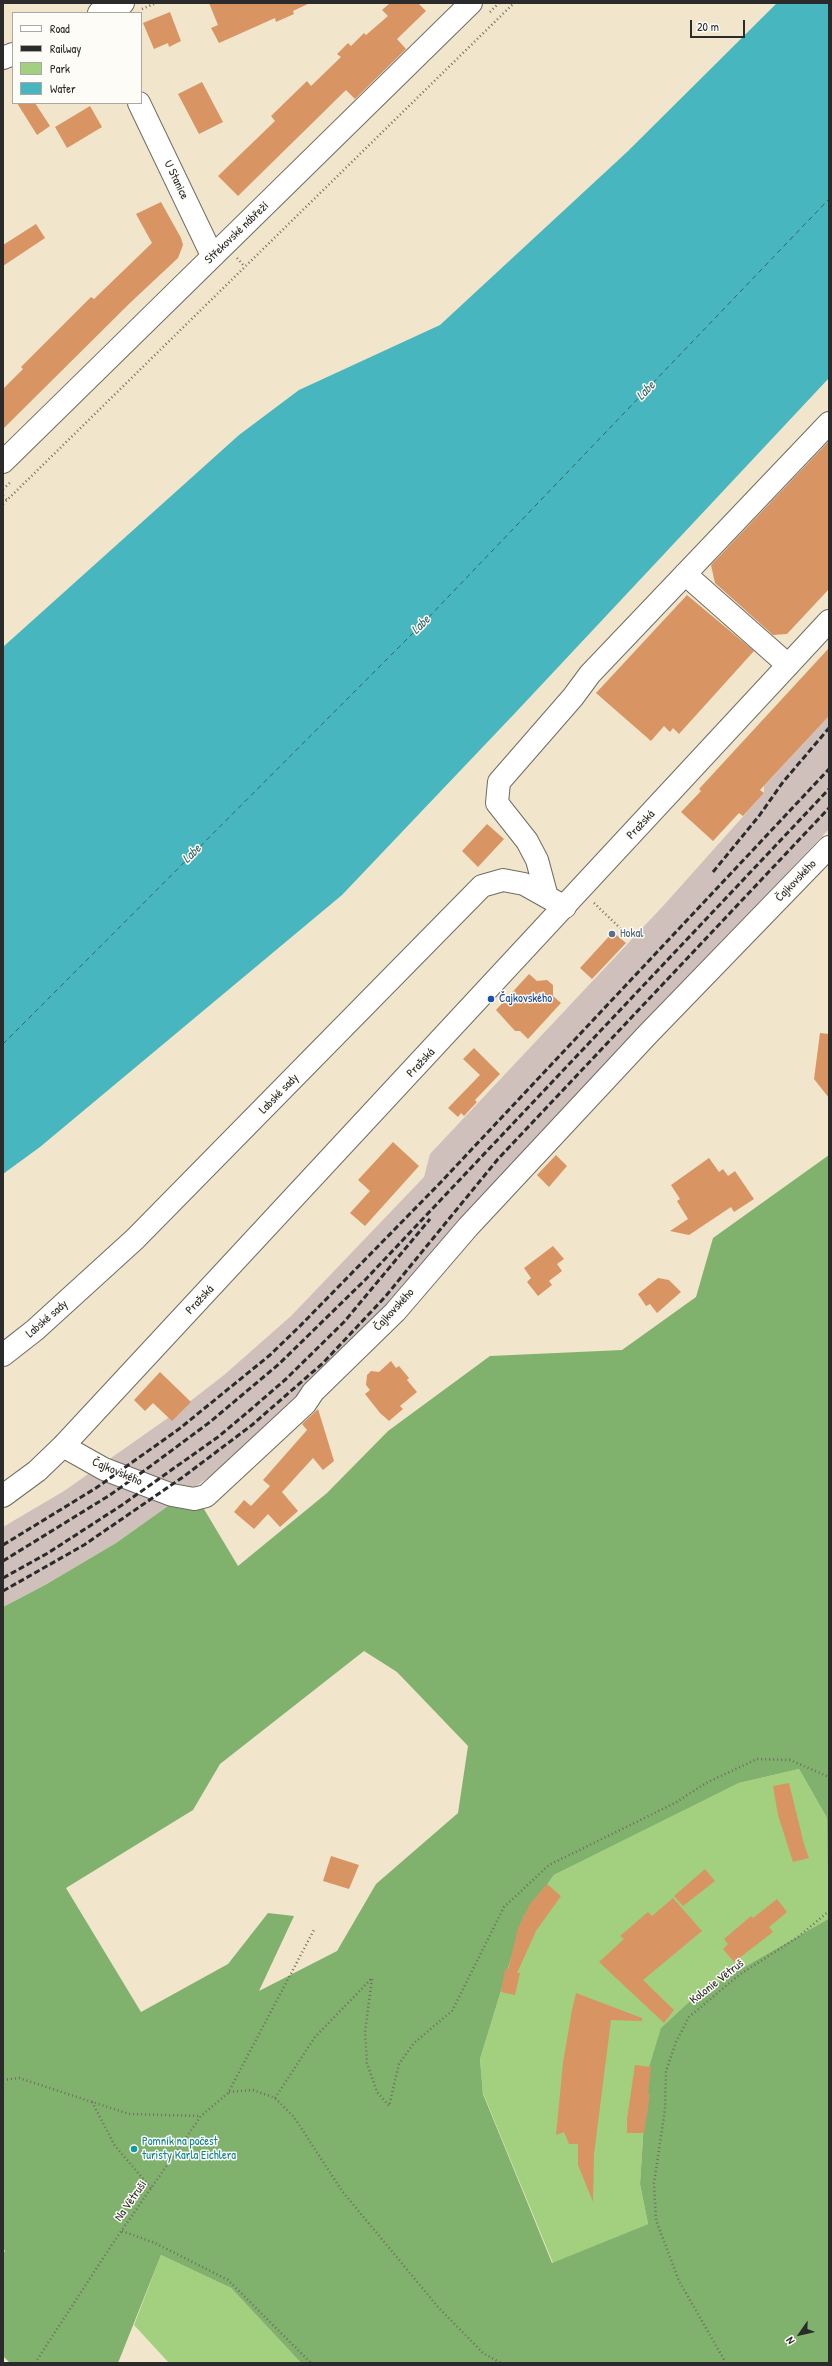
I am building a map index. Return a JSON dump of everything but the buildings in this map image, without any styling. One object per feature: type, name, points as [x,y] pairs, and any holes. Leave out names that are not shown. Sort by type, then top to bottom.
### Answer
[{"type":"street","points":[[92,3],[97,12]]},
{"type":"street","points":[[100,12],[123,3]]},
{"type":"street","name":"Střekovské nábřeží","points":[[3,462],[471,3]]},
{"type":"street","name":"U Stanice","points":[[139,104],[209,249],[214,255]]},
{"type":"street","points":[[556,902],[527,840],[497,803],[499,782],[573,697],[590,674],[829,423]]},
{"type":"street","points":[[686,574],[788,665]]},
{"type":"street","name":"Pražská","points":[[3,1496],[36,1471],[63,1446],[556,902],[580,890],[829,621]]},
{"type":"street","name":"Čajkovského","points":[[63,1446],[104,1469],[172,1495],[194,1499],[206,1496],[306,1404],[312,1392],[394,1312],[473,1221],[648,1034],[829,847]]},
{"type":"street","name":"Labské sady","points":[[3,1355],[35,1330],[135,1239],[482,886],[503,880],[524,884],[556,902]]},
{"type":"path","points":[[3,504],[514,3]]},
{"type":"path","points":[[3,496],[7,500]]},
{"type":"path","points":[[580,890],[621,929]]},
{"type":"path","points":[[275,2098],[314,2037],[372,1978],[365,2032],[367,2063],[378,2092],[389,2106],[399,2064],[414,2043],[452,2011],[504,1907],[549,1865],[675,1803],[706,1783],[757,1759],[790,1760],[829,1777]]},
{"type":"path","name":"Kolonie Větruš","points":[[726,2363],[679,2281],[656,2220],[654,2183],[665,2109],[666,2071],[676,2042],[689,2017],[708,1998],[738,1975],[798,1937],[829,1911]]},
{"type":"path","name":"Na Větruši","points":[[36,2363],[122,2231],[201,2116],[228,2092],[315,1928]]},
{"type":"path","points":[[3,2080],[19,2078],[129,2114],[201,2116]]},
{"type":"path","points":[[228,2092],[253,2090],[275,2098],[294,2117],[342,2191],[438,2307],[483,2353],[500,2363]]},
{"type":"path","points":[[92,2102],[115,2146],[151,2188]]},
{"type":"path","points":[[122,2231],[155,2243],[228,2280],[311,2363]]},
{"type":"shaded area","points":[[829,716],[829,829],[708,957],[391,1306],[216,1472],[116,1543],[45,1585],[3,1607],[3,1527],[64,1491],[175,1413],[224,1375],[291,1316],[424,1177],[430,1154],[664,905],[764,793],[764,786]]},
{"type":"green space","points":[[829,1155],[829,2363],[301,2363],[231,2288],[161,2255],[118,2363],[10,2363],[3,2356],[3,2253],[5,2251],[3,2248],[3,1607],[45,1585],[116,1543],[192,1489],[238,1566],[327,1493],[388,1431],[490,1356],[622,1350],[696,1297],[713,1238]],"holes":[[[364,1651],[397,1672],[468,1746],[458,1813],[376,1884],[337,1951],[259,1991],[294,1916],[268,1913],[228,1964],[141,2012],[66,1888],[193,1810],[220,1764]],[[799,1769],[827,1818],[828,1919],[699,1993],[661,2028],[647,2074],[640,2184],[648,2224],[552,2263],[483,2094],[480,2059],[524,1916],[554,1875],[739,1783]]]},
{"type":"green space","points":[[799,1769],[827,1818],[828,1919],[699,1993],[647,2074],[640,2184],[648,2224],[553,2263],[483,2093],[480,2059],[524,1916],[554,1875],[739,1783]]},
{"type":"green space","points":[[161,2255],[231,2288],[301,2363],[169,2363],[134,2325]]},
{"type":"water","name":"Labe","points":[[777,3],[829,3],[829,378],[517,711],[342,895],[40,1147],[3,1174],[3,647],[239,435],[299,390],[440,325],[627,152]]},
{"type":"ferry route","points":[[3,1044],[426,620],[829,199]]},
{"type":"railway","points":[[713,872],[759,816],[783,782],[829,728]]},
{"type":"railway","points":[[3,1545],[96,1488],[179,1429],[270,1355],[441,1182],[829,769]]},
{"type":"railway","points":[[3,1561],[110,1495],[210,1422],[279,1364],[366,1279],[829,789]]},
{"type":"railway","points":[[3,1591],[84,1545],[183,1477],[252,1425],[323,1363],[385,1297],[498,1159],[829,808]]},
{"type":"railway","points":[[3,1578],[48,1553],[122,1505],[218,1437],[249,1411],[286,1379],[344,1322],[430,1219]]},
{"type":"place","name":"Hokal","points":[[612,934]]},
{"type":"place","name":"Čajkovského","points":[[491,999]]},
{"type":"place","name":"Pomník na počest turisty Karla Eichlera","points":[[134,2149]]}]
